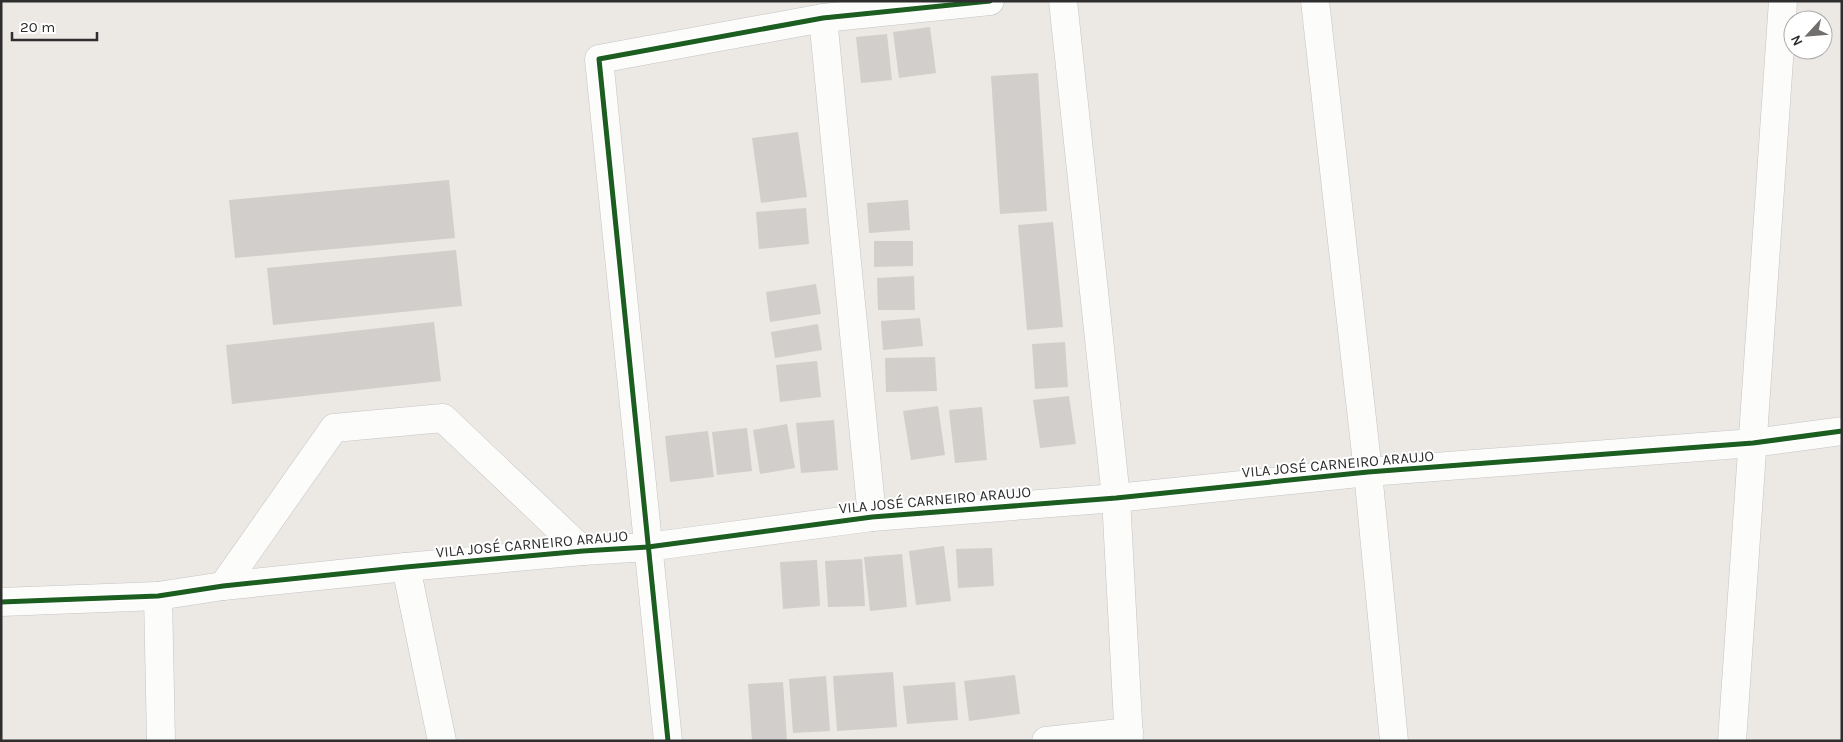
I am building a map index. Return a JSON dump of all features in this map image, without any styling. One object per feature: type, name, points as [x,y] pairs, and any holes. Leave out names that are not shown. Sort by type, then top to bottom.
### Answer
[{"type":"street","points":[[668,741],[599,59],[823,18],[990,1]]},
{"type":"street","points":[[1046,741],[1129,737],[1116,498],[1063,1]]},
{"type":"street","points":[[1315,1],[1368,472],[1394,741]]},
{"type":"street","points":[[1732,741],[1784,1]]},
{"type":"street","points":[[823,18],[872,517]]},
{"type":"street","points":[[223,586],[334,428],[443,418],[583,551]]},
{"type":"street","name":"VILA JOSÉ CARNEIRO ARAUJO","points":[[1,602],[158,596],[223,586],[406,567],[648,547],[872,517],[1116,498],[1368,472],[1753,443],[1842,431]]},
{"type":"street","points":[[406,567],[442,741]]},
{"type":"street","points":[[158,596],[161,741]]},
{"type":"building","points":[[930,27],[936,73],[899,78],[893,32]]},
{"type":"building","points":[[887,34],[892,80],[861,83],[856,37]]},
{"type":"building","points":[[1038,73],[1047,211],[1000,214],[991,76]]},
{"type":"building","points":[[798,132],[807,197],[761,203],[752,138]]},
{"type":"building","points":[[449,180],[455,238],[235,258],[229,200]]},
{"type":"building","points":[[908,200],[910,230],[869,233],[867,203]]},
{"type":"building","points":[[806,208],[809,244],[759,249],[756,212]]},
{"type":"building","points":[[1053,222],[1063,327],[1027,330],[1018,225]]},
{"type":"building","points":[[874,241],[913,241],[913,266],[874,267]]},
{"type":"building","points":[[456,250],[462,306],[273,325],[267,268]]},
{"type":"building","points":[[914,276],[915,310],[878,310],[877,278]]},
{"type":"building","points":[[816,284],[821,314],[770,322],[766,292]]},
{"type":"building","points":[[920,318],[923,346],[883,350],[881,321]]},
{"type":"building","points":[[434,322],[441,381],[232,404],[226,345]]},
{"type":"building","points":[[818,324],[822,350],[775,358],[771,332]]},
{"type":"building","points":[[1065,342],[1068,387],[1035,389],[1032,344]]},
{"type":"building","points":[[935,357],[937,391],[886,392],[885,358]]},
{"type":"building","points":[[817,361],[821,397],[780,402],[776,365]]},
{"type":"building","points":[[1069,396],[1076,444],[1040,448],[1033,400]]},
{"type":"building","points":[[938,406],[945,455],[911,460],[903,411]]},
{"type":"building","points":[[982,407],[987,460],[955,463],[949,410]]},
{"type":"building","points":[[834,420],[838,470],[801,473],[796,423]]},
{"type":"building","points":[[787,424],[795,468],[760,474],[753,430]]},
{"type":"building","points":[[747,428],[752,471],[717,475],[712,432]]},
{"type":"building","points":[[708,431],[714,477],[670,482],[665,436]]},
{"type":"building","points":[[944,546],[951,601],[916,605],[909,551]]},
{"type":"building","points":[[992,548],[994,586],[958,588],[956,549]]},
{"type":"building","points":[[902,554],[907,607],[870,611],[864,557]]},
{"type":"building","points":[[862,559],[865,606],[828,607],[825,561]]},
{"type":"building","points":[[817,560],[820,606],[783,609],[780,562]]},
{"type":"building","points":[[893,672],[897,727],[837,731],[833,676]]},
{"type":"building","points":[[1015,675],[1020,714],[969,721],[964,681]]},
{"type":"building","points":[[826,676],[830,731],[793,733],[789,679]]},
{"type":"building","points":[[783,682],[787,741],[752,741],[748,684]]},
{"type":"building","points":[[955,682],[958,720],[907,724],[903,686]]},
{"type":"cycle path","points":[[668,741],[599,59],[823,18],[990,1]]},
{"type":"cycle path","points":[[1,602],[158,596],[223,586],[406,567],[648,547],[872,517],[1116,498],[1368,472],[1753,443],[1842,431]]}]
